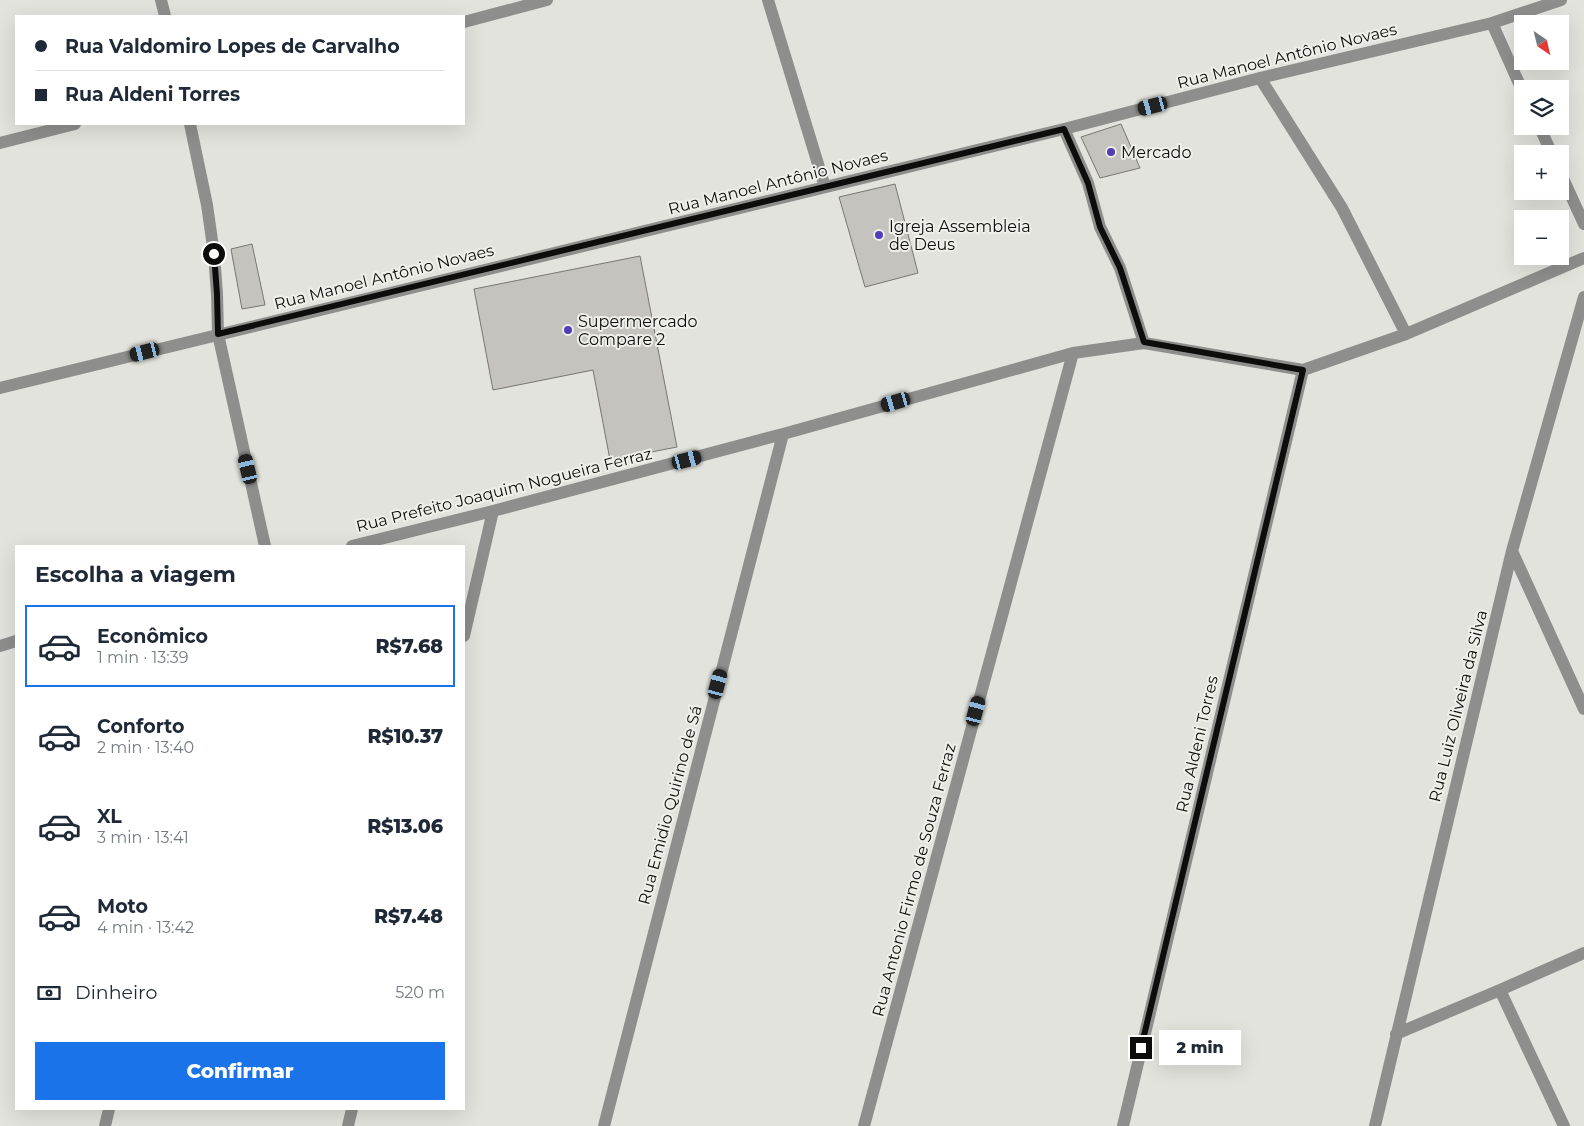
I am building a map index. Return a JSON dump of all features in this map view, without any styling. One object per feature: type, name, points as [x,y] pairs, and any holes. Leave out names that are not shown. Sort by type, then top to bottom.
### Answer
[{"type":"street","points":[[161,0],[165,15]]},
{"type":"street","points":[[465,22],[547,0]]},
{"type":"street","points":[[768,0],[825,187]]},
{"type":"street","name":"Rua Manoel Antônio Novaes","points":[[0,388],[1064,129],[1260,78],[1492,23],[1547,2],[1561,0]]},
{"type":"street","points":[[1492,23],[1518,80]]},
{"type":"street","points":[[1260,78],[1342,208],[1406,334]]},
{"type":"street","points":[[0,143],[71,125]]},
{"type":"street","points":[[190,125],[214,254],[218,334],[265,545]]},
{"type":"street","points":[[1064,129],[1088,183],[1100,227],[1120,268],[1144,342]]},
{"type":"street","points":[[1569,192],[1584,224]]},
{"type":"street","name":"Rua Prefeito Joaquim Nogueira Ferraz","points":[[356,545],[494,511],[783,434],[1073,353],[1144,342],[1303,370],[1406,334],[1584,258]]},
{"type":"street","name":"Rua Luiz Oliveira da Silva","points":[[1374,1126],[1512,551],[1584,297]]},
{"type":"street","name":"Rua Antonio Firmo de Souza Ferraz","points":[[864,1126],[1073,353]]},
{"type":"street","name":"Rua Aldeni Torres","points":[[1123,1126],[1303,370]]},
{"type":"street","name":"Rua Emidio Quirino de Sá","points":[[604,1126],[783,434]]},
{"type":"street","points":[[465,632],[494,511]]},
{"type":"street","points":[[1512,551],[1584,709]]},
{"type":"street","points":[[0,646],[15,641]]},
{"type":"street","points":[[1396,1034],[1584,953]]},
{"type":"street","points":[[1500,990],[1564,1126]]},
{"type":"street","points":[[105,1126],[109,1110]]},
{"type":"street","points":[[348,1126],[352,1110]]},
{"type":"building","name":"Mercado","points":[[1121,124],[1140,168],[1100,178],[1081,137]]},
{"type":"building","name":"Igreja Assembleia de Deus","points":[[895,184],[918,273],[865,287],[839,197]]},
{"type":"building","points":[[252,244],[265,305],[242,309],[231,249]]},
{"type":"building","name":"Supermercado Compare 2","points":[[640,256],[677,447],[610,460],[593,370],[493,390],[474,289]]},
{"type":"place","name":"Mercado","points":[[1111,152]]},
{"type":"place","name":"Igreja Assembleia de Deus","points":[[879,235]]},
{"type":"place","name":"Supermercado Compare 2","points":[[568,330]]},
{"type":"route","points":[[214,254],[218,334],[1064,129],[1088,183],[1100,227],[1120,268],[1144,342],[1303,370],[1141,1048]]}]
